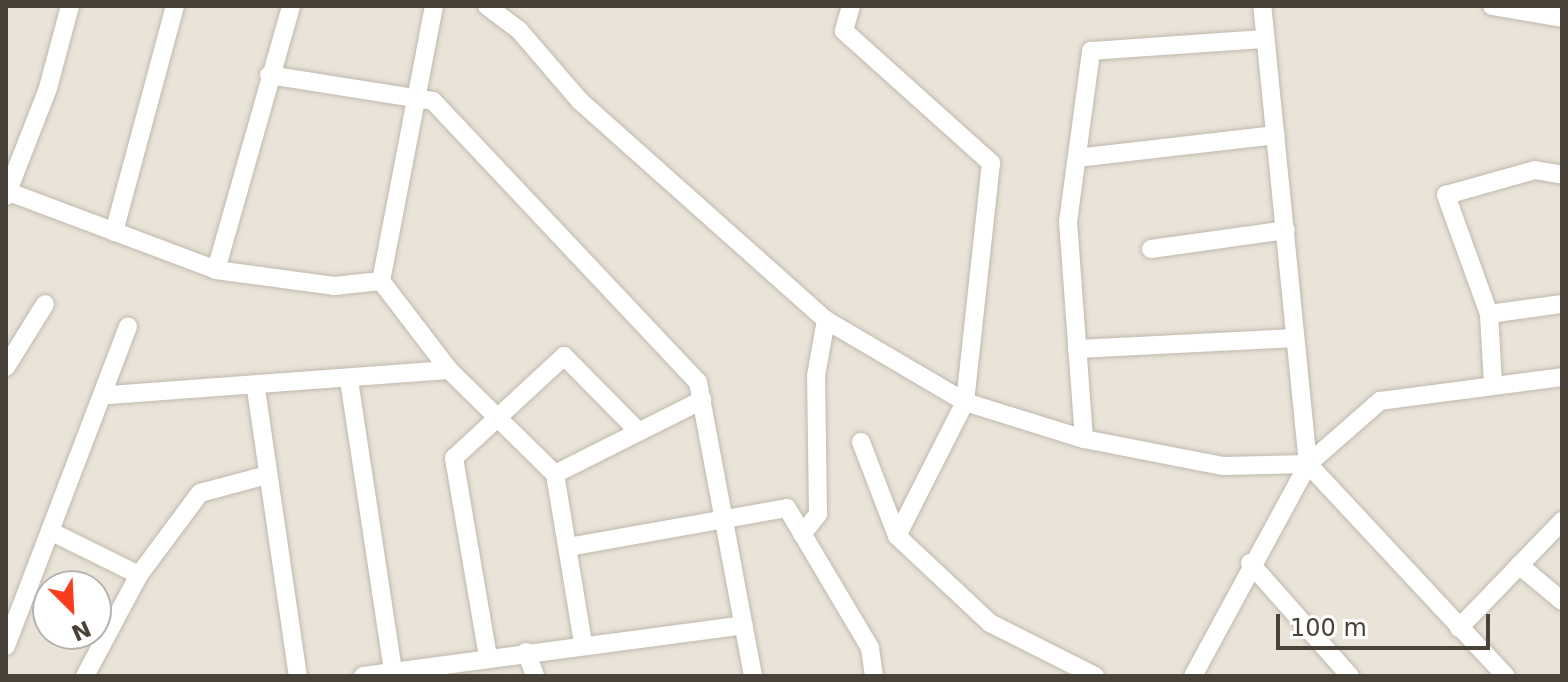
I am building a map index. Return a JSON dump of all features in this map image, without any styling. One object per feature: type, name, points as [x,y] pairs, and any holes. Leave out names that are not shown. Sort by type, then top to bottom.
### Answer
[{"type":"street","points":[[70,6],[7,194],[216,270],[334,286],[381,281]]},
{"type":"street","points":[[114,232],[175,6]]},
{"type":"street","points":[[216,270],[291,6]]},
{"type":"street","points":[[434,6],[411,96],[381,281],[449,370],[500,415],[555,474],[583,644]]},
{"type":"street","points":[[487,6],[519,30],[580,101],[826,320],[965,402],[1084,439],[1223,466],[1308,464]]},
{"type":"street","points":[[851,6],[844,31],[991,163],[965,402],[897,536]]},
{"type":"street","points":[[1262,6],[1262,39],[1286,230],[1292,338],[1308,464],[1506,676]]},
{"type":"street","points":[[1492,6],[1562,18]]},
{"type":"street","points":[[1084,439],[1068,222],[1091,51],[1262,39]]},
{"type":"street","points":[[269,75],[433,101],[698,382],[728,521],[753,676]]},
{"type":"street","points":[[1077,158],[1276,135]]},
{"type":"street","points":[[1493,384],[1489,314],[1446,195],[1535,170],[1562,175]]},
{"type":"street","points":[[1151,249],[1286,230]]},
{"type":"street","points":[[6,367],[45,304]]},
{"type":"street","points":[[1489,314],[1562,304]]},
{"type":"street","points":[[802,534],[818,514],[816,376],[826,320]]},
{"type":"street","points":[[6,646],[108,395],[128,327]]},
{"type":"street","points":[[1077,349],[1292,338]]},
{"type":"street","points":[[488,657],[454,458],[564,356],[637,430]]},
{"type":"street","points":[[108,395],[256,389],[449,370]]},
{"type":"street","points":[[1193,676],[1250,563],[1308,464],[1380,401],[1562,377]]},
{"type":"street","points":[[349,380],[393,674]]},
{"type":"street","points":[[256,389],[298,676]]},
{"type":"street","points":[[555,474],[637,430],[702,400]]},
{"type":"street","points":[[861,442],[897,536],[990,623],[1095,676]]},
{"type":"street","points":[[85,676],[139,575],[200,493],[267,475]]},
{"type":"street","points":[[568,547],[728,521],[787,508],[870,648],[874,676]]},
{"type":"street","points":[[1459,628],[1562,521]]},
{"type":"street","points":[[52,532],[139,575]]},
{"type":"street","points":[[1250,563],[1350,676]]},
{"type":"street","points":[[1519,565],[1562,601]]},
{"type":"street","points":[[363,676],[583,644],[664,641],[744,625]]},
{"type":"street","points":[[526,652],[535,676]]},
{"type":"shaded area","points":[[6,6],[1562,6],[1562,676],[6,676]]}]
